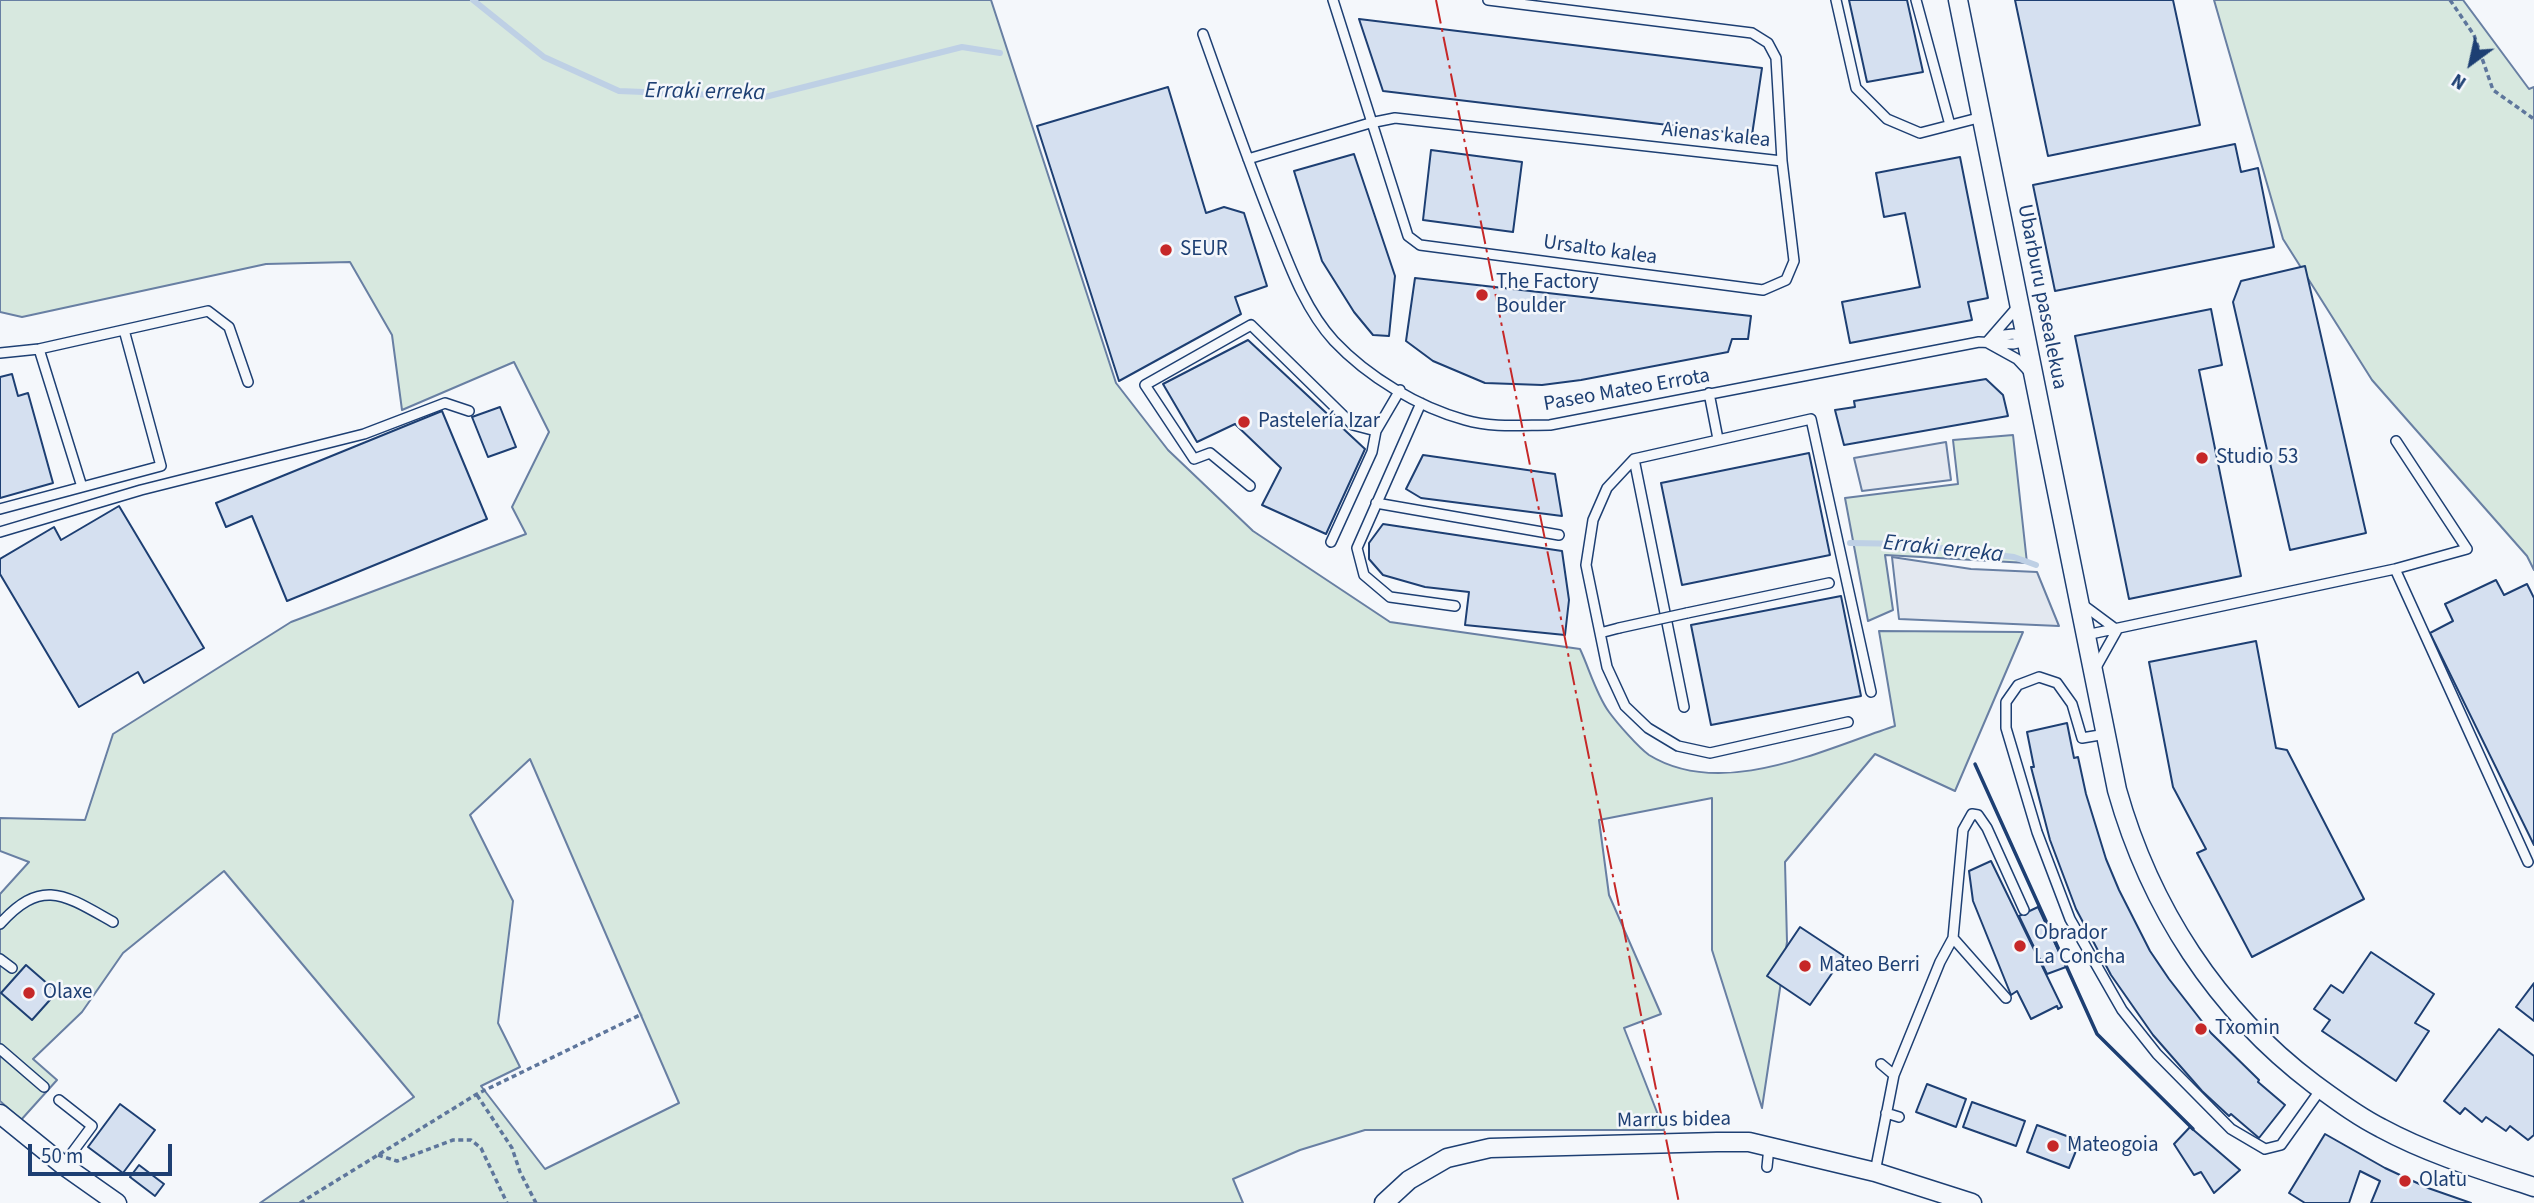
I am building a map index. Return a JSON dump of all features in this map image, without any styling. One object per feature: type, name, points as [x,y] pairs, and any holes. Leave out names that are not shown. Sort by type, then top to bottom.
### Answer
[{"type":"street","name":"Ubarburu pasealekua","points":[[1958,0],[2117,790],[2137,853],[2153,888],[2188,950],[2220,994],[2253,1032],[2322,1089],[2361,1117],[2402,1139],[2461,1163],[2534,1187]]},
{"type":"street","points":[[0,1114],[63,1166],[117,1203]]},
{"type":"street","name":"Marrus bidea","points":[[1384,1203],[1409,1180],[1447,1158],[1490,1148],[1749,1142],[1875,1172],[1972,1203]]},
{"type":"lane","name":"Ursalto kalea","points":[[1333,0],[1408,236],[1420,245],[1763,290],[1786,280],[1794,261],[1782,161]]},
{"type":"lane","name":"Aienas kalea","points":[[1370,123],[1395,118],[1782,161],[1776,58],[1768,43],[1752,33],[1488,0]]},
{"type":"lane","points":[[1836,0],[1856,88],[1887,119],[1920,133],[1982,117]]},
{"type":"lane","points":[[1916,0],[1950,125]]},
{"type":"lane","name":"Paseo Mateo Errota","points":[[1203,34],[1248,159],[1303,295],[1334,341],[1375,376],[1421,403],[1466,421],[1503,425],[1550,425],[1991,339],[2013,344],[2027,341]]},
{"type":"lane","points":[[1248,159],[1370,123]]},
{"type":"lane","points":[[2020,304],[1991,339],[2017,359],[2034,378]]},
{"type":"lane","points":[[0,353],[39,349],[208,312],[229,327],[248,383]]},
{"type":"lane","points":[[1250,486],[1210,453],[1194,459],[1145,385],[1251,326],[1353,425],[1377,431]]},
{"type":"lane","points":[[0,509],[161,466],[124,330]]},
{"type":"lane","points":[[39,349],[82,487]]},
{"type":"lane","points":[[1331,542],[1372,452],[1377,431],[1400,390]]},
{"type":"lane","points":[[1709,393],[1718,439]]},
{"type":"lane","points":[[0,532],[141,490],[364,434],[445,403],[469,411]]},
{"type":"lane","points":[[1421,403],[1357,548],[1364,575],[1390,597],[1455,607]]},
{"type":"lane","points":[[1848,722],[1710,753],[1678,746],[1648,728],[1625,706],[1607,667],[1586,565],[1593,520],[1607,488],[1634,458],[1811,419],[1871,692]]},
{"type":"lane","points":[[2086,635],[2395,569],[2467,549],[2396,441]]},
{"type":"lane","points":[[1634,458],[1684,707]]},
{"type":"lane","points":[[1376,503],[1559,535]]},
{"type":"lane","points":[[2395,569],[2528,862]]},
{"type":"lane","points":[[1600,633],[1829,583]]},
{"type":"lane","points":[[2080,602],[2118,630]]},
{"type":"lane","points":[[2093,671],[2118,630]]},
{"type":"lane","points":[[2106,734],[2081,738],[2072,704],[2057,682],[2039,677],[2018,685],[2006,702],[2006,728],[2037,832],[2070,919],[2122,1010],[2157,1055],[2231,1129],[2265,1149],[2281,1145],[2322,1089]]},
{"type":"lane","points":[[1875,1172],[1894,1075],[1940,962],[1953,938],[1963,830],[1972,814],[1978,815],[1987,828],[2024,910]]},
{"type":"lane","points":[[0,924],[17,905],[38,894],[72,898],[113,922]]},
{"type":"lane","points":[[1953,938],[2006,998]]},
{"type":"lane","points":[[0,959],[12,968]]},
{"type":"lane","points":[[0,1049],[44,1087]]},
{"type":"lane","points":[[1881,1064],[1894,1075]]},
{"type":"lane","points":[[59,1100],[92,1126],[63,1166]]},
{"type":"lane","points":[[1886,1113],[1899,1117]]},
{"type":"lane","points":[[1767,1167],[1769,1147]]},
{"type":"path","points":[[2450,0],[2474,35],[2493,90],[2534,119]]},
{"type":"path","points":[[300,1203],[477,1094],[642,1014]]},
{"type":"path","points":[[477,1094],[512,1148],[520,1172],[536,1203]]},
{"type":"path","points":[[378,1155],[397,1161],[453,1140],[471,1140],[481,1148],[508,1203]]},
{"type":"shaded area","points":[[0,0],[991,0],[1116,383],[1168,450],[1253,531],[1390,622],[1580,649],[1604,705],[1639,746],[1649,755],[1678,768],[1708,773],[1740,772],[1804,758],[1895,726],[1879,631],[2023,632],[1955,791],[1875,754],[1785,862],[1787,942],[1762,1108],[1712,950],[1712,798],[1599,820],[1609,895],[1661,1014],[1624,1028],[1664,1130],[1365,1130],[1300,1150],[1233,1179],[1243,1203],[260,1203],[414,1097],[224,871],[123,953],[82,1012],[33,1059],[57,1080],[21,1120],[0,1101],[0,894],[29,862],[0,851],[0,818],[85,820],[113,734],[291,622],[526,534],[512,507],[549,432],[514,362],[402,410],[392,335],[350,262],[266,264],[22,317],[0,312]],"holes":[[[530,759],[679,1103],[545,1169],[481,1086],[520,1067],[498,1023],[513,901],[470,815]]]},
{"type":"shaded area","points":[[2214,0],[2463,0],[2529,89],[2534,87],[2534,570],[2527,556],[2372,380],[2283,239]]},
{"type":"shaded area","points":[[2013,435],[2027,563],[1885,555],[1893,610],[1868,621],[1845,498],[1958,484],[1953,440]]},
{"type":"shaded area","points":[[1946,442],[1951,480],[1862,491],[1854,458]]},
{"type":"shaded area","points":[[1892,557],[1971,569],[2037,572],[2059,626],[1899,619]]},
{"type":"building","points":[[1849,0],[1907,0],[1923,72],[1867,82]]},
{"type":"building","points":[[2015,0],[2173,0],[2200,125],[2048,156]]},
{"type":"building","points":[[1359,19],[1762,68],[1752,135],[1383,91]]},
{"type":"building","name":"SEUR","points":[[1168,87],[1206,213],[1224,207],[1244,213],[1267,286],[1235,297],[1241,314],[1119,381],[1037,126]]},
{"type":"building","points":[[2235,144],[2241,172],[2258,168],[2274,247],[2055,291],[2033,185]]},
{"type":"building","points":[[1431,150],[1522,162],[1513,232],[1423,220]]},
{"type":"building","points":[[1354,154],[1395,276],[1389,336],[1373,335],[1354,312],[1322,261],[1294,171]]},
{"type":"building","points":[[1960,157],[1988,298],[1968,302],[1972,320],[1850,343],[1842,302],[1920,287],[1905,213],[1884,217],[1876,173]]},
{"type":"building","points":[[2305,266],[2366,533],[2290,550],[2233,302],[2241,281]]},
{"type":"building","points":[[1415,278],[1751,316],[1748,339],[1732,339],[1728,352],[1581,380],[1542,385],[1485,383],[1433,361],[1406,341]]},
{"type":"building","points":[[2211,309],[2222,365],[2199,370],[2241,576],[2129,599],[2075,336]]},
{"type":"building","points":[[1248,340],[1365,449],[1326,534],[1262,505],[1281,468],[1235,424],[1197,442],[1163,384]]},
{"type":"building","points":[[12,374],[18,396],[28,393],[53,483],[0,498],[0,377]]},
{"type":"building","points":[[1986,379],[2003,395],[2008,416],[1844,445],[1835,410],[1855,407],[1854,401]]},
{"type":"building","points":[[500,407],[516,447],[488,457],[472,417]]},
{"type":"building","points":[[442,411],[487,519],[287,601],[252,516],[226,527],[216,503]]},
{"type":"building","points":[[1809,453],[1830,555],[1682,585],[1661,483]]},
{"type":"building","points":[[1423,455],[1555,474],[1562,516],[1421,498],[1406,489]]},
{"type":"building","points":[[119,506],[204,648],[144,683],[138,672],[79,707],[0,574],[0,559],[54,527],[61,540]]},
{"type":"building","points":[[1383,524],[1562,551],[1569,600],[1565,635],[1465,625],[1469,592],[1425,587],[1383,575],[1369,559],[1369,543]]},
{"type":"building","points":[[2496,580],[2504,595],[2527,584],[2534,598],[2534,845],[2430,633],[2453,621],[2445,604]]},
{"type":"building","points":[[1841,596],[1861,696],[1711,725],[1691,625]]},
{"type":"building","points":[[2256,641],[2276,748],[2287,750],[2364,899],[2252,957],[2197,853],[2206,849],[2173,787],[2149,662]]},
{"type":"building","points":[[2067,723],[2074,758],[2078,757],[2106,859],[2150,951],[2211,1033],[2259,1080],[2258,1082],[2285,1105],[2259,1138],[2231,1114],[2229,1116],[2202,1091],[2153,1035],[2111,975],[2076,909],[2050,840],[2031,767],[2034,767],[2027,732]]},
{"type":"building","points":[[1991,861],[2062,1007],[2058,1009],[2057,1006],[2031,1019],[2017,991],[2011,995],[1973,901],[1969,871]]},
{"type":"building","points":[[2038,907],[2066,967],[2047,974],[2019,916]]},
{"type":"building","name":"Mateo Berri","points":[[1800,927],[1844,956],[1810,1005],[1767,976]]},
{"type":"building","points":[[2371,952],[2434,994],[2415,1023],[2429,1031],[2396,1081],[2322,1031],[2330,1020],[2314,1009],[2331,985],[2343,993]]},
{"type":"building","name":"Olaxe","points":[[26,965],[57,992],[32,1020],[1,993]]},
{"type":"building","points":[[2534,983],[2534,1021],[2516,1007]]},
{"type":"building","points":[[2499,1029],[2534,1056],[2534,1135],[2528,1140],[2510,1126],[2506,1131],[2486,1117],[2482,1122],[2465,1108],[2460,1114],[2444,1101]]},
{"type":"building","points":[[1927,1084],[1966,1099],[1956,1127],[1916,1112]]},
{"type":"building","points":[[1972,1102],[2025,1121],[2016,1146],[1963,1127]]},
{"type":"building","points":[[120,1104],[155,1130],[123,1173],[88,1147]]},
{"type":"building","name":"Mateogoia","points":[[2037,1125],[2080,1141],[2069,1168],[2027,1152]]},
{"type":"building","points":[[2190,1127],[2240,1170],[2214,1193],[2201,1172],[2194,1175],[2174,1144]]},
{"type":"building","points":[[2325,1134],[2385,1168],[2428,1188],[2471,1203],[2371,1203],[2380,1181],[2360,1171],[2349,1203],[2305,1203],[2289,1193]]},
{"type":"building","points":[[139,1165],[164,1184],[155,1196],[130,1177]]},
{"type":"waterway","name":"Erraki erreka","points":[[473,0],[544,57],[619,91],[765,97],[962,47],[1000,53]]},
{"type":"waterway","name":"Erraki erreka","points":[[1850,543],[1908,544],[2014,557],[2036,565]]},
{"type":"wall","points":[[1975,764],[2097,1034],[2193,1129]]},
{"type":"power","points":[[1436,0],[1679,1203]]},
{"type":"place","name":"SEUR","points":[[1166,250]]},
{"type":"place","name":"The Factory Boulder","points":[[1482,295]]},
{"type":"place","name":"Pastelería Izar","points":[[1244,422]]},
{"type":"place","name":"Studio 53","points":[[2202,458]]},
{"type":"place","name":"Obrador La Concha","points":[[2020,946]]},
{"type":"place","name":"Mateo Berri","points":[[1805,966]]},
{"type":"place","name":"Olaxe","points":[[29,993]]},
{"type":"place","name":"Txomin","points":[[2201,1029]]},
{"type":"place","name":"Mateogoia","points":[[2053,1146]]},
{"type":"place","name":"Olatu","points":[[2405,1181]]}]
